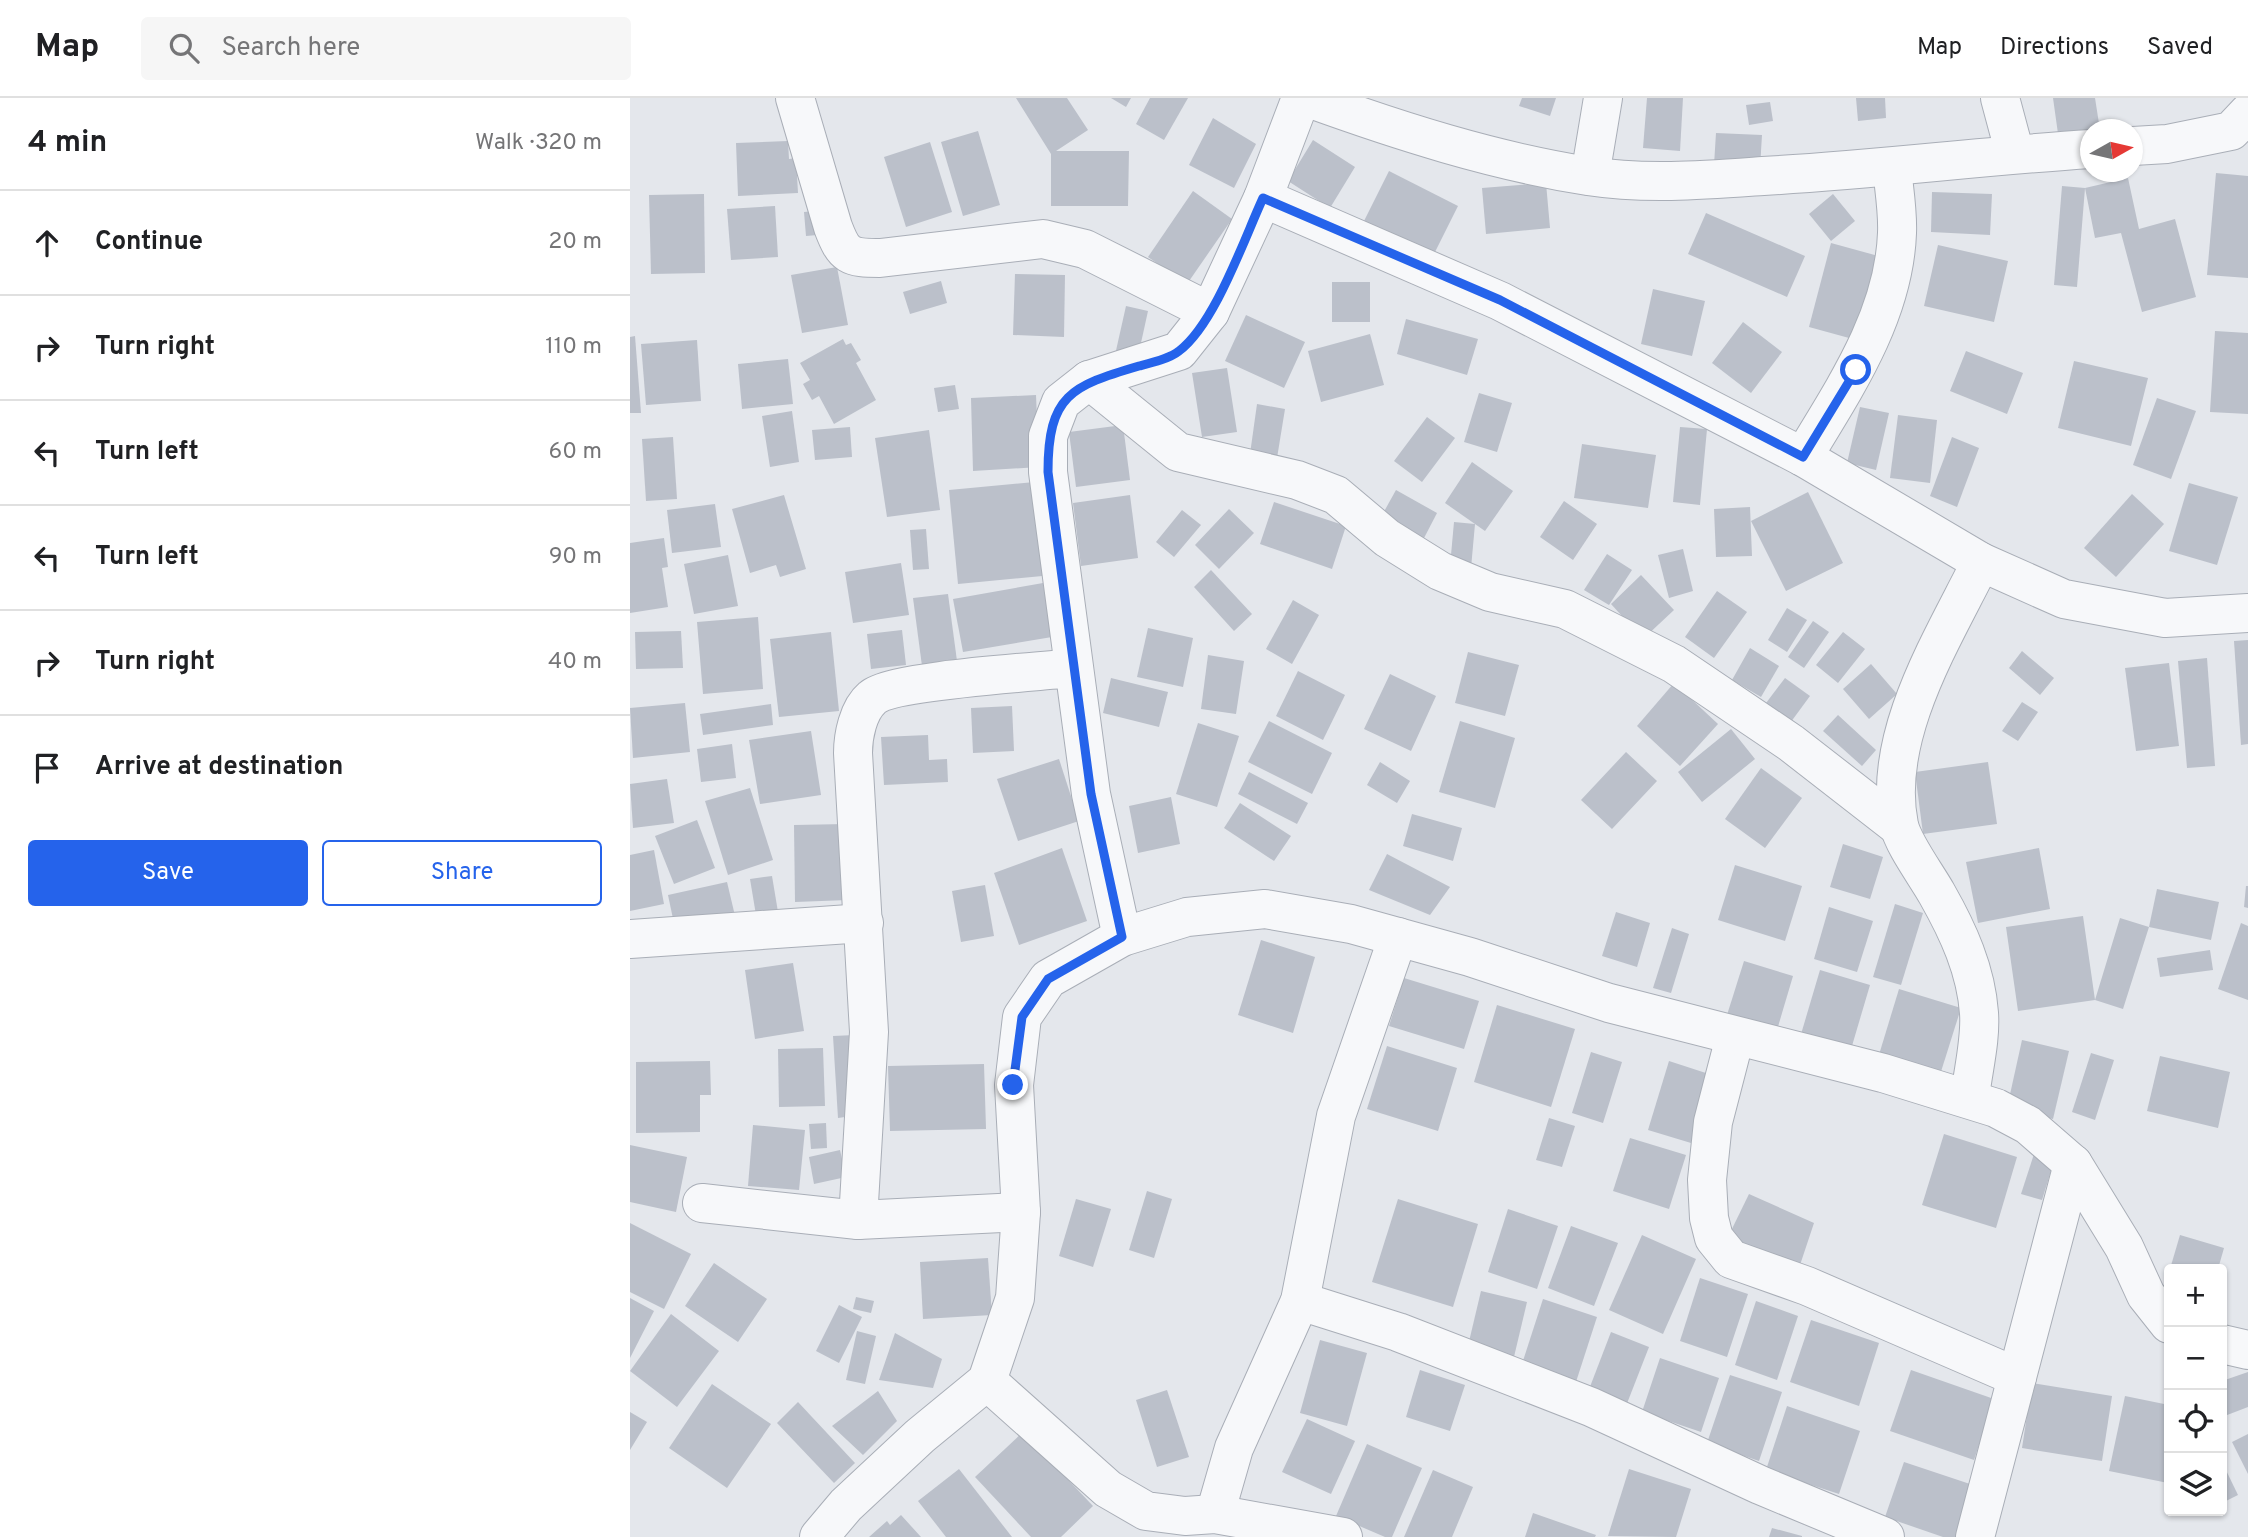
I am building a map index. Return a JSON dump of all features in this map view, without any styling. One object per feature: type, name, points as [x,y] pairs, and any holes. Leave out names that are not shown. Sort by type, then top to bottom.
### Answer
[{"type":"street","points":[[795,98],[833,227],[841,248],[855,258],[880,258],[1043,239],[1085,249],[1210,312]]},
{"type":"street","points":[[1122,937],[1091,794],[1048,472],[1048,436],[1061,402],[1089,380],[1179,351],[1210,312],[1263,198],[1301,98]]},
{"type":"street","points":[[1308,98],[1389,128],[1489,155],[1590,176],[1683,181],[1892,168],[2080,150]]},
{"type":"street","points":[[1590,176],[1603,98]]},
{"type":"street","points":[[2000,98],[2015,154]]},
{"type":"street","points":[[2143,145],[2167,144],[2243,125]]},
{"type":"street","points":[[1803,457],[1856,370],[1887,295],[1897,233],[1892,168]]},
{"type":"street","points":[[1263,198],[1500,300],[1803,457],[1981,562],[2064,599],[2165,618],[2248,613]]},
{"type":"street","points":[[1089,380],[1178,452],[1297,480],[1336,495],[1387,538],[1440,571],[1490,592],[1565,609],[1674,664],[1791,743],[1899,827],[1947,911],[1976,983],[1980,1016],[1970,1097]]},
{"type":"street","points":[[1899,827],[1896,762],[1922,682],[1981,562]]},
{"type":"street","points":[[858,1220],[869,1032],[853,753],[855,734],[866,705],[879,693],[933,682],[1073,668]]},
{"type":"street","points":[[819,1537],[846,1505],[920,1436],[987,1381],[1015,1298],[1021,1212],[1013,1085],[1022,1017],[1048,979],[1122,937],[1187,917],[1265,909],[1351,924],[1609,1003],[1970,1097],[2028,1125],[2073,1164],[2124,1247],[2146,1295],[2164,1318]]},
{"type":"street","points":[[630,939],[864,923]]},
{"type":"street","points":[[1215,1514],[1234,1448],[1300,1301],[1336,1116],[1398,937]]},
{"type":"street","points":[[1735,1037],[1713,1122],[1707,1180],[1709,1218],[1714,1238],[1731,1259],[1807,1286],[2017,1377]]},
{"type":"street","points":[[1975,1537],[2073,1164]]},
{"type":"street","points":[[702,1203],[858,1220],[1021,1212]]},
{"type":"street","points":[[1300,1301],[1398,1332],[1591,1407],[1760,1485],[1885,1537]]},
{"type":"street","points":[[2227,1345],[2248,1350]]},
{"type":"street","points":[[987,1381],[1108,1489],[1146,1511],[1185,1516],[1215,1514],[1343,1537]]},
{"type":"building","points":[[1016,98],[1067,98],[1088,130],[1056,151],[1129,151],[1128,206],[1051,206],[1051,154]]},
{"type":"building","points":[[1111,98],[1131,98],[1126,107]]},
{"type":"building","points":[[1150,98],[1188,98],[1164,140],[1136,124]]},
{"type":"building","points":[[1522,98],[1556,98],[1550,116],[1519,106]]},
{"type":"building","points":[[1647,98],[1683,98],[1680,151],[1643,148]]},
{"type":"building","points":[[1856,98],[1885,98],[1886,118],[1858,121]]},
{"type":"building","points":[[2053,98],[2095,98],[2098,119],[2080,119],[2080,145],[2060,148]]},
{"type":"building","points":[[1770,102],[1773,121],[1749,125],[1746,105]]},
{"type":"building","points":[[1213,118],[1256,144],[1234,188],[1189,165]]},
{"type":"building","points":[[978,131],[1000,205],[963,216],[941,142]]},
{"type":"building","points":[[1716,133],[1762,135],[1760,168],[1714,165]]},
{"type":"building","points":[[1313,140],[1355,167],[1330,208],[1288,181]]},
{"type":"building","points":[[788,141],[789,159],[796,158],[798,193],[738,196],[736,143]]},
{"type":"building","points":[[930,142],[952,212],[906,227],[884,157]]},
{"type":"building","points":[[1389,171],[1458,206],[1428,266],[1359,231]]},
{"type":"building","points":[[2216,173],[2248,176],[2248,278],[2207,275]]},
{"type":"building","points":[[2111,182],[2129,182],[2139,229],[2175,219],[2196,297],[2142,312],[2121,233],[2095,238],[2085,188]]},
{"type":"building","points":[[1546,183],[1550,228],[1486,234],[1482,188]]},
{"type":"building","points":[[2062,186],[2085,188],[2077,287],[2054,285]]},
{"type":"building","points":[[1193,191],[1232,219],[1187,284],[1148,257]]},
{"type":"building","points":[[1932,192],[1992,194],[1990,235],[1931,232]]},
{"type":"building","points":[[704,194],[705,273],[651,274],[649,195]]},
{"type":"building","points":[[1833,194],[1855,221],[1831,241],[1809,214]]},
{"type":"building","points":[[775,206],[778,257],[731,260],[727,209]]},
{"type":"building","points":[[825,210],[829,234],[806,236],[804,212]]},
{"type":"building","points":[[1706,213],[1805,256],[1787,297],[1688,254]]},
{"type":"building","points":[[1831,243],[1882,257],[1860,341],[1809,327]]},
{"type":"building","points":[[1938,245],[2008,261],[1994,322],[1924,306]]},
{"type":"building","points":[[837,267],[848,325],[802,333],[791,275]]},
{"type":"building","points":[[1015,274],[1065,275],[1064,337],[1013,335]]},
{"type":"building","points":[[941,281],[947,303],[910,314],[903,292]]},
{"type":"building","points":[[1332,282],[1370,282],[1370,322],[1332,322]]},
{"type":"building","points":[[1653,289],[1705,301],[1692,356],[1641,344]]},
{"type":"building","points":[[1126,306],[1148,311],[1137,361],[1115,355]]},
{"type":"building","points":[[1246,315],[1305,342],[1284,388],[1225,361]]},
{"type":"building","points":[[1406,319],[1478,339],[1467,375],[1397,354]]},
{"type":"building","points":[[1743,322],[1782,352],[1751,393],[1712,363]]},
{"type":"building","points":[[2215,331],[2248,333],[2248,414],[2210,412]]},
{"type":"building","points":[[1370,334],[1384,385],[1321,402],[1308,351]]},
{"type":"building","points":[[635,336],[641,413],[630,413],[630,337]]},
{"type":"building","points":[[843,339],[846,345],[851,343],[861,360],[856,363],[876,400],[834,424],[819,396],[812,400],[803,384],[810,380],[800,363]]},
{"type":"building","points":[[697,340],[701,401],[646,405],[641,344]]},
{"type":"building","points":[[1966,351],[2023,373],[2007,414],[1950,391]]},
{"type":"building","points":[[788,359],[793,404],[742,409],[738,364]]},
{"type":"building","points":[[2074,361],[2148,378],[2131,446],[2058,428]]},
{"type":"building","points":[[1227,368],[1237,432],[1202,437],[1192,373]]},
{"type":"building","points":[[955,385],[959,409],[938,412],[934,388]]},
{"type":"building","points":[[1479,393],[1512,403],[1497,452],[1464,442]]},
{"type":"building","points":[[1036,395],[1039,467],[973,471],[971,398]]},
{"type":"building","points":[[2157,398],[2196,411],[2171,479],[2133,465]]},
{"type":"building","points":[[1257,404],[1285,409],[1277,458],[1250,454]]},
{"type":"building","points":[[1860,407],[1889,413],[1876,470],[1847,463]]},
{"type":"building","points":[[792,411],[799,462],[770,467],[762,416]]},
{"type":"building","points":[[1898,415],[1937,420],[1930,483],[1890,478]]},
{"type":"building","points":[[1427,417],[1455,438],[1422,482],[1394,461]]},
{"type":"building","points":[[1123,425],[1130,480],[1076,487],[1069,432]]},
{"type":"building","points":[[850,427],[852,457],[815,460],[812,430]]},
{"type":"building","points":[[1680,427],[1707,429],[1700,505],[1673,502]]},
{"type":"building","points":[[929,430],[940,510],[887,517],[875,438]]},
{"type":"building","points":[[673,437],[677,499],[646,501],[642,439]]},
{"type":"building","points":[[1952,437],[1979,448],[1957,507],[1930,496]]},
{"type":"building","points":[[1582,444],[1656,455],[1648,508],[1574,498]]},
{"type":"building","points":[[1472,462],[1513,491],[1485,531],[1445,503]]},
{"type":"building","points":[[1045,481],[1053,575],[958,584],[949,490]]},
{"type":"building","points":[[2189,483],[2238,497],[2217,565],[2169,551]]},
{"type":"building","points":[[1396,490],[1437,513],[1423,540],[1381,517]]},
{"type":"building","points":[[1808,492],[1843,563],[1786,591],[1751,521]]},
{"type":"building","points":[[2132,494],[2164,524],[2116,577],[2084,548]]},
{"type":"building","points":[[784,495],[806,569],[780,577],[776,565],[750,573],[732,509]]},
{"type":"building","points":[[1130,495],[1138,558],[1081,566],[1073,503]]},
{"type":"building","points":[[1564,501],[1597,524],[1573,560],[1540,537]]},
{"type":"building","points":[[1274,502],[1346,526],[1332,569],[1260,544]]},
{"type":"building","points":[[715,504],[721,547],[672,553],[667,510]]},
{"type":"building","points":[[1750,507],[1752,556],[1716,557],[1714,509]]},
{"type":"building","points":[[1229,509],[1254,533],[1219,569],[1195,545]]},
{"type":"building","points":[[1182,510],[1201,525],[1174,557],[1156,542]]},
{"type":"building","points":[[1454,522],[1475,524],[1471,568],[1450,566]]},
{"type":"building","points":[[926,529],[929,569],[913,570],[910,530]]},
{"type":"building","points":[[664,538],[668,567],[662,568],[668,607],[630,613],[630,543]]},
{"type":"building","points":[[1683,549],[1693,591],[1669,598],[1658,555]]},
{"type":"building","points":[[1607,554],[1632,570],[1609,605],[1584,590]]},
{"type":"building","points":[[728,555],[738,606],[694,614],[684,564]]},
{"type":"building","points":[[901,563],[909,615],[853,623],[845,572]]},
{"type":"building","points":[[1211,570],[1252,614],[1234,631],[1194,587]]},
{"type":"building","points":[[1641,575],[1674,610],[1643,639],[1611,604]]},
{"type":"building","points":[[1043,583],[1052,637],[963,652],[953,599]]},
{"type":"building","points":[[1717,591],[1747,612],[1714,658],[1685,637]]},
{"type":"building","points":[[948,594],[957,661],[922,666],[913,598]]},
{"type":"building","points":[[1293,600],[1319,615],[1292,664],[1266,649]]},
{"type":"building","points":[[1787,608],[1807,620],[1787,652],[1768,640]]},
{"type":"building","points":[[758,617],[763,689],[703,694],[697,622]]},
{"type":"building","points":[[1813,621],[1829,632],[1804,668],[1788,657]]},
{"type":"building","points":[[1148,628],[1193,638],[1183,687],[1137,677]]},
{"type":"building","points":[[902,630],[906,665],[871,669],[867,634]]},
{"type":"building","points":[[681,631],[683,668],[636,669],[635,632]]},
{"type":"building","points":[[831,632],[839,711],[779,717],[770,639]]},
{"type":"building","points":[[1843,632],[1865,649],[1838,683],[1816,665]]},
{"type":"building","points":[[2248,640],[2248,744],[2241,745],[2234,641]]},
{"type":"building","points":[[1750,648],[1779,666],[1761,697],[1732,680]]},
{"type":"building","points":[[2022,651],[2054,678],[2040,695],[2009,668]]},
{"type":"building","points":[[1468,652],[1519,665],[1505,716],[1455,703]]},
{"type":"building","points":[[1208,655],[1244,661],[1236,714],[1201,709]]},
{"type":"building","points":[[2207,658],[2215,766],[2187,768],[2178,661]]},
{"type":"building","points":[[2169,663],[2179,746],[2136,751],[2125,668]]},
{"type":"building","points":[[1871,664],[1897,694],[1869,719],[1843,689]]},
{"type":"building","points":[[1298,671],[1345,695],[1323,740],[1276,716]]},
{"type":"building","points":[[1390,674],[1436,696],[1411,751],[1364,729]]},
{"type":"building","points":[[1111,678],[1168,692],[1159,727],[1103,713]]},
{"type":"building","points":[[1785,678],[1810,696],[1785,730],[1760,711]]},
{"type":"building","points":[[1674,683],[1718,724],[1680,766],[1637,726]]},
{"type":"building","points":[[2022,702],[2038,712],[2018,741],[2002,731]]},
{"type":"building","points":[[685,703],[690,752],[633,758],[630,708]]},
{"type":"building","points":[[771,704],[773,725],[703,735],[700,714]]},
{"type":"building","points":[[1012,706],[1014,751],[973,753],[971,708]]},
{"type":"building","points":[[1838,715],[1876,750],[1862,766],[1823,731]]},
{"type":"building","points":[[1269,721],[1332,753],[1312,794],[1248,762]]},
{"type":"building","points":[[1460,721],[1515,738],[1495,808],[1439,792]]},
{"type":"building","points":[[1198,723],[1239,736],[1217,807],[1176,794]]},
{"type":"building","points":[[1731,729],[1755,759],[1702,802],[1678,772]]},
{"type":"building","points":[[811,731],[821,795],[760,804],[749,740]]},
{"type":"building","points":[[928,735],[929,760],[947,759],[948,782],[884,785],[881,737]]},
{"type":"building","points":[[732,744],[736,778],[701,782],[697,749]]},
{"type":"building","points":[[1626,752],[1657,781],[1612,829],[1581,800]]},
{"type":"building","points":[[1059,759],[1079,821],[1018,841],[997,779]]},
{"type":"building","points":[[1380,762],[1410,781],[1397,803],[1367,785]]},
{"type":"building","points":[[1988,762],[1997,824],[1923,834],[1915,772]]},
{"type":"building","points":[[1761,768],[1802,798],[1765,848],[1725,819]]},
{"type":"building","points":[[1249,772],[1308,803],[1297,824],[1238,794]]},
{"type":"building","points":[[667,779],[674,823],[633,828],[630,784]]},
{"type":"building","points":[[750,788],[773,860],[728,875],[705,801]]},
{"type":"building","points":[[1171,797],[1180,844],[1138,853],[1129,806]]},
{"type":"building","points":[[1240,803],[1291,836],[1274,861],[1224,828]]},
{"type":"building","points":[[1412,814],[1462,828],[1453,861],[1403,846]]},
{"type":"building","points":[[697,820],[715,868],[674,884],[655,836]]},
{"type":"building","points":[[846,824],[848,900],[795,902],[794,825]]},
{"type":"building","points":[[1843,844],[1883,857],[1870,899],[1830,887]]},
{"type":"building","points":[[1062,848],[1087,921],[1019,945],[994,873]]},
{"type":"building","points":[[2039,848],[2050,909],[1978,923],[1966,862]]},
{"type":"building","points":[[654,850],[664,904],[630,911],[630,855]]},
{"type":"building","points":[[1387,854],[1450,887],[1430,915],[1369,890]]},
{"type":"building","points":[[1735,865],[1802,886],[1785,941],[1718,920]]},
{"type":"building","points":[[772,876],[779,918],[757,921],[750,879]]},
{"type":"building","points":[[727,882],[736,920],[676,933],[668,895]]},
{"type":"building","points":[[985,885],[994,936],[961,942],[952,891]]},
{"type":"building","points":[[2248,886],[2248,908],[2244,907]]},
{"type":"building","points":[[2157,889],[2219,902],[2211,940],[2149,927]]},
{"type":"building","points":[[1895,904],[1923,913],[1901,985],[1873,977]]},
{"type":"building","points":[[1829,907],[1873,921],[1857,972],[1814,959]]},
{"type":"building","points":[[1616,912],[1650,923],[1637,967],[1602,956]]},
{"type":"building","points":[[2083,916],[2095,1000],[2018,1011],[2006,927]]},
{"type":"building","points":[[2120,918],[2149,927],[2123,1009],[2095,1000]]},
{"type":"building","points":[[2241,923],[2248,926],[2248,1000],[2218,989]]},
{"type":"building","points":[[1672,928],[1689,934],[1671,993],[1653,988]]},
{"type":"building","points":[[1261,940],[1315,957],[1293,1033],[1238,1015]]},
{"type":"building","points":[[2210,950],[2213,970],[2160,977],[2157,958]]},
{"type":"building","points":[[1744,961],[1793,976],[1777,1030],[1727,1015]]},
{"type":"building","points":[[793,963],[804,1031],[755,1039],[745,970]]},
{"type":"building","points":[[1820,970],[1870,985],[1849,1056],[1799,1041]]},
{"type":"building","points":[[1404,978],[1479,1001],[1464,1049],[1389,1026]]},
{"type":"building","points":[[1899,989],[1961,1008],[1939,1078],[1878,1058]]},
{"type":"building","points":[[1497,1005],[1575,1029],[1551,1107],[1474,1082]]},
{"type":"building","points":[[855,1035],[852,1116],[838,1118],[833,1036]]},
{"type":"building","points":[[2022,1040],[2069,1051],[2053,1119],[2007,1108]]},
{"type":"building","points":[[1387,1046],[1457,1068],[1438,1131],[1367,1109]]},
{"type":"building","points":[[823,1048],[825,1106],[779,1107],[778,1049]]},
{"type":"building","points":[[1591,1052],[1622,1062],[1603,1123],[1572,1113]]},
{"type":"building","points":[[2091,1053],[2114,1060],[2095,1120],[2072,1112]]},
{"type":"building","points":[[2160,1056],[2230,1072],[2218,1128],[2147,1111]]},
{"type":"building","points":[[710,1061],[711,1095],[700,1095],[700,1132],[636,1133],[636,1062]]},
{"type":"building","points":[[1669,1061],[1712,1075],[1691,1143],[1648,1130]]},
{"type":"building","points":[[984,1064],[986,1129],[890,1131],[888,1066]]},
{"type":"building","points":[[1549,1118],[1575,1126],[1562,1167],[1536,1160]]},
{"type":"building","points":[[826,1123],[827,1148],[811,1149],[809,1124]]},
{"type":"building","points":[[753,1125],[805,1130],[799,1190],[748,1186]]},
{"type":"building","points":[[1944,1134],[2017,1157],[1996,1228],[1922,1205]]},
{"type":"building","points":[[1630,1138],[1686,1155],[1669,1209],[1613,1191]]},
{"type":"building","points":[[630,1145],[687,1157],[676,1212],[630,1202]]},
{"type":"building","points":[[840,1150],[846,1177],[814,1184],[809,1157]]},
{"type":"building","points":[[2034,1154],[2054,1161],[2042,1200],[2021,1194]]},
{"type":"building","points":[[1147,1191],[1172,1199],[1154,1258],[1129,1250]]},
{"type":"building","points":[[1749,1194],[1814,1223],[1798,1271],[1728,1237]]},
{"type":"building","points":[[1076,1199],[1111,1209],[1093,1267],[1059,1256]]},
{"type":"building","points":[[1398,1199],[1478,1224],[1453,1307],[1372,1282]]},
{"type":"building","points":[[1508,1209],[1558,1226],[1537,1289],[1488,1272]]},
{"type":"building","points":[[630,1223],[691,1254],[664,1309],[630,1292]]},
{"type":"building","points":[[1571,1226],[1618,1243],[1594,1306],[1548,1288]]},
{"type":"building","points":[[1642,1235],[1696,1259],[1663,1334],[1609,1310]]},
{"type":"building","points":[[2180,1235],[2224,1248],[2219,1264],[2171,1264]]},
{"type":"building","points":[[988,1258],[992,1315],[923,1319],[920,1262]]},
{"type":"building","points":[[714,1263],[767,1299],[738,1342],[685,1306]]},
{"type":"building","points":[[1700,1278],[1748,1294],[1727,1357],[1680,1341]]},
{"type":"building","points":[[2164,1288],[2164,1306],[2159,1304]]},
{"type":"building","points":[[1481,1291],[1527,1302],[1513,1361],[1467,1350]]},
{"type":"building","points":[[856,1297],[874,1301],[871,1313],[853,1309]]},
{"type":"building","points":[[630,1298],[654,1311],[630,1358]]},
{"type":"building","points":[[1543,1299],[1597,1317],[1575,1385],[1521,1367]]},
{"type":"building","points":[[1756,1301],[1798,1316],[1777,1380],[1735,1365]]},
{"type":"building","points":[[839,1305],[862,1317],[839,1363],[816,1351]]},
{"type":"building","points":[[671,1314],[719,1351],[677,1407],[630,1371]]},
{"type":"building","points":[[1811,1320],[1879,1343],[1859,1406],[1790,1382]]},
{"type":"building","points":[[857,1331],[876,1336],[865,1384],[846,1380]]},
{"type":"building","points":[[1611,1332],[1649,1347],[1626,1406],[1588,1392]]},
{"type":"building","points":[[895,1333],[942,1359],[933,1388],[879,1380]]},
{"type":"building","points":[[1320,1340],[1367,1353],[1347,1426],[1300,1413]]},
{"type":"building","points":[[1660,1358],[1719,1378],[1701,1432],[1642,1412]]},
{"type":"building","points":[[1420,1370],[1465,1385],[1450,1431],[1406,1417]]},
{"type":"building","points":[[1911,1370],[1994,1399],[1974,1460],[1890,1431]]},
{"type":"building","points":[[2248,1372],[2248,1407],[2227,1415],[2227,1390],[2227,1379]]},
{"type":"building","points":[[1730,1375],[1782,1392],[1759,1461],[1707,1443]]},
{"type":"building","points":[[2032,1383],[2112,1396],[2102,1461],[2022,1448]]},
{"type":"building","points":[[712,1384],[771,1424],[727,1488],[669,1448]]},
{"type":"building","points":[[1167,1390],[1189,1457],[1157,1467],[1136,1400]]},
{"type":"building","points":[[878,1391],[897,1421],[863,1455],[832,1426]]},
{"type":"building","points":[[2125,1396],[2164,1404],[2164,1482],[2109,1471]]},
{"type":"building","points":[[798,1402],[855,1463],[834,1483],[777,1423]]},
{"type":"building","points":[[1787,1406],[1860,1431],[1839,1494],[1766,1470]]},
{"type":"building","points":[[630,1412],[647,1422],[630,1450]]},
{"type":"building","points":[[1307,1419],[1355,1441],[1331,1494],[1282,1472]]},
{"type":"building","points":[[1023,1432],[1093,1506],[1061,1537],[1031,1537],[975,1477]]},
{"type":"building","points":[[2248,1434],[2248,1474],[2232,1442]]},
{"type":"building","points":[[1367,1444],[1422,1468],[1392,1537],[1385,1537],[1336,1516]]},
{"type":"building","points":[[1904,1462],[1973,1485],[1956,1537],[1943,1537],[1885,1517]]},
{"type":"building","points":[[959,1469],[1012,1537],[946,1537],[918,1501]]},
{"type":"building","points":[[1629,1469],[1691,1489],[1676,1537],[1608,1536]]},
{"type":"building","points":[[1433,1470],[1473,1487],[1452,1537],[1404,1537]]},
{"type":"building","points":[[2227,1472],[2238,1495],[2227,1500]]},
{"type":"building","points":[[1533,1513],[1596,1535],[1525,1537]]},
{"type":"building","points":[[901,1515],[921,1537],[869,1537],[887,1521],[890,1525]]},
{"type":"building","points":[[1772,1528],[1802,1536],[1802,1537],[1769,1537]]},
{"type":"route","points":[[1013,1085],[1022,1017],[1048,979],[1122,937],[1091,794],[1048,472],[1048,436],[1061,402],[1089,380],[1147,364],[1179,351],[1210,312],[1263,198],[1500,300],[1803,457],[1856,370]]}]
